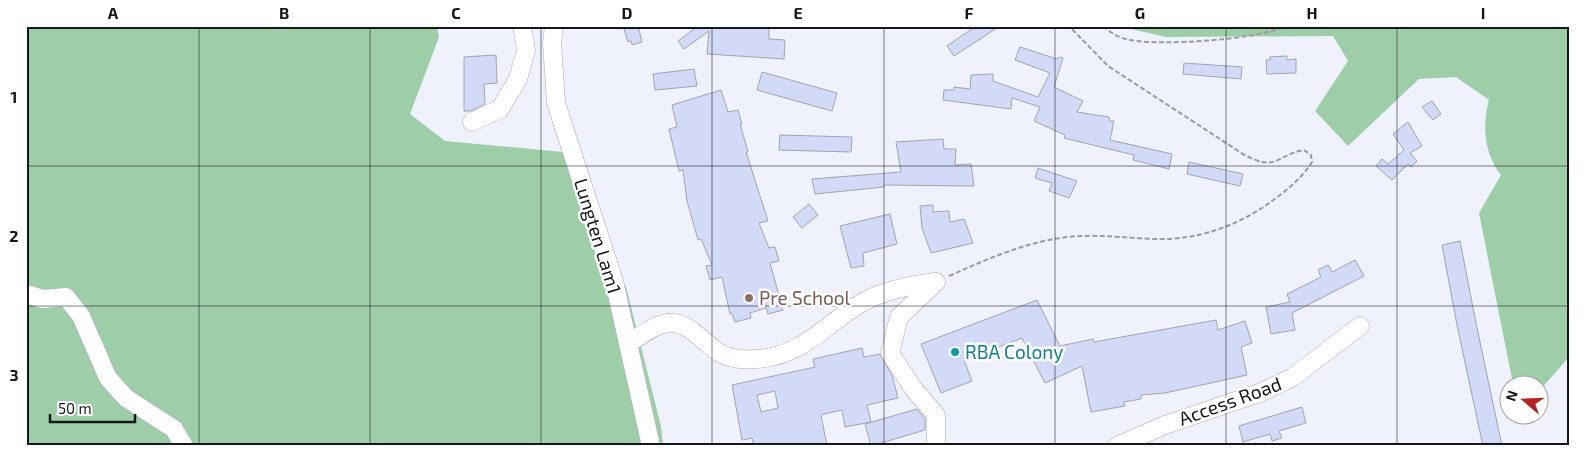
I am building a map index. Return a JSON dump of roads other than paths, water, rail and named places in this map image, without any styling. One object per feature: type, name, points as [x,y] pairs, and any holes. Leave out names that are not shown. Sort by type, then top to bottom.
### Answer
[{"type":"street","points":[[472,122],[500,109],[518,79],[526,50],[522,26]]},
{"type":"street","name":"Lungten Lam1","points":[[554,26],[552,43],[556,102],[614,281],[651,446]]},
{"type":"street","points":[[628,344],[655,327],[675,323],[684,325],[721,354],[748,359],[772,357],[801,347],[863,302],[887,292],[936,282],[899,317],[890,353],[913,388],[936,415],[936,446]]},
{"type":"street","points":[[26,294],[43,299],[66,297],[80,316],[108,378],[126,398],[174,429],[184,446]]},
{"type":"street","name":"Access Road","points":[[1117,446],[1165,425],[1262,392],[1285,381],[1360,326]]},
{"type":"place","name":"Pre School","points":[[749,298]]},
{"type":"place","name":"RBA Colony","points":[[955,352]]}]
